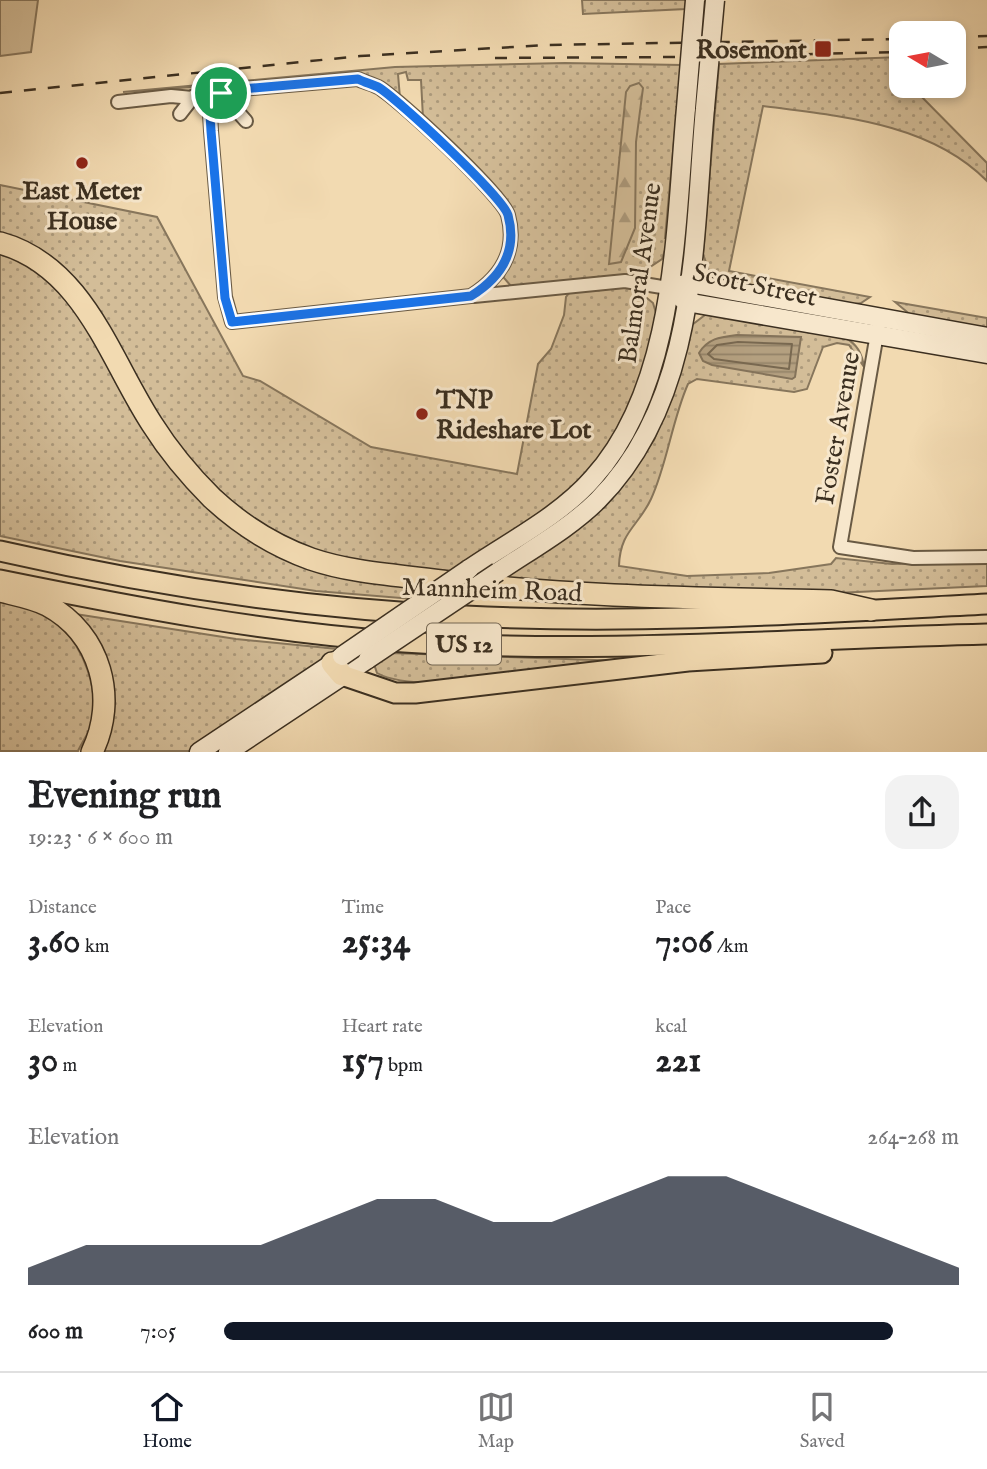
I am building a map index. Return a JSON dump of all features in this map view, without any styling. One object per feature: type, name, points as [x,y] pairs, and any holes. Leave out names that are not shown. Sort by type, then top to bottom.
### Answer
[{"type":"highway","points":[[0,243],[26,255],[67,285],[105,337],[150,423],[172,453],[213,498],[281,547],[312,559],[353,569],[524,591],[831,601],[871,610]]},
{"type":"highway","points":[[0,591],[48,606],[78,631],[96,660],[103,677],[105,713],[92,751]]},
{"type":"main road","name":"Mannheim Road","points":[[0,551],[189,588],[399,612],[611,620],[987,604]]},
{"type":"main road","name":"Mannheim Road","points":[[0,580],[207,619],[402,642],[590,647],[987,634]]},
{"type":"main road","points":[[339,665],[395,693],[425,692],[688,661],[897,648],[933,635]]},
{"type":"street","name":"Balmoral Avenue","points":[[228,751],[469,569],[575,497],[615,451],[632,424],[647,390],[668,288],[695,0]]},
{"type":"street","name":"Balmoral Avenue","points":[[199,751],[339,665],[368,659],[498,572],[596,502],[639,450],[665,396],[686,302],[715,0]]},
{"type":"street","points":[[118,102],[218,96],[358,79],[388,95],[493,192],[508,213],[510,237],[506,261],[493,282],[471,296]]},
{"type":"street","points":[[180,114],[194,96]]},
{"type":"street","points":[[218,96],[246,121]]},
{"type":"street","points":[[218,96],[210,114],[211,131],[225,298],[232,322],[625,281],[668,288]]},
{"type":"street","name":"Scott Street","points":[[668,288],[689,283],[987,354]]},
{"type":"street","name":"Scott Street","points":[[668,288],[686,302],[987,337]]},
{"type":"street","name":"Foster Avenue","points":[[878,326],[840,547],[913,558],[987,557]]},
{"type":"green space","points":[[0,0],[38,0],[31,52],[0,56]]},
{"type":"green space","points":[[582,0],[686,0],[686,9],[583,14]]},
{"type":"green space","points":[[889,57],[889,98],[923,98],[987,163],[987,181],[939,146],[911,134],[853,119],[763,106],[729,271],[870,297],[861,303],[848,305],[712,279],[703,254],[719,64]]},
{"type":"green space","points":[[565,63],[681,65],[665,238],[669,238],[662,259],[641,273],[511,286],[504,278],[512,210],[501,193],[423,118],[421,80],[408,80],[406,72],[398,74],[400,98],[349,76],[123,92],[395,67]]},
{"type":"green space","points":[[639,83],[643,88],[636,142],[635,228],[621,262],[609,264],[626,92],[630,86]]},
{"type":"green space","points":[[0,185],[157,217],[243,376],[260,381],[371,447],[517,474],[538,364],[551,349],[564,315],[566,297],[570,292],[623,287],[637,290],[653,303],[656,313],[652,347],[620,434],[594,467],[564,496],[449,575],[352,560],[304,547],[261,524],[231,500],[190,459],[155,413],[110,332],[76,282],[55,262],[30,245],[0,234]]},
{"type":"green space","points":[[0,253],[19,259],[57,286],[229,524],[433,586],[413,599],[316,591],[120,561],[0,536]]},
{"type":"green space","points":[[895,302],[987,318],[987,330],[912,316]]},
{"type":"green space","points":[[716,314],[844,337],[858,349],[864,367],[849,345],[837,343],[823,347],[807,389],[794,392],[697,379],[688,384],[657,486],[626,537],[619,566],[687,576],[769,573],[831,564],[836,558],[892,564],[987,561],[987,586],[814,594],[497,581],[608,500],[632,473],[654,440],[667,408],[688,328],[705,315]]},
{"type":"green space","points":[[0,599],[46,616],[69,635],[83,658],[91,683],[94,710],[91,726],[78,751],[0,751]]},
{"type":"green space","points":[[69,613],[236,639],[338,649],[192,751],[101,751],[110,727]]},
{"type":"green space","points":[[390,653],[624,661],[496,679],[426,683],[398,680],[377,673],[374,664]]},
{"type":"water","points":[[737,335],[801,337],[795,377],[792,379],[712,365],[703,361],[699,353],[706,344]]},
{"type":"railway","points":[[966,37],[987,36]]},
{"type":"railway","points":[[0,93],[360,56],[547,45],[889,39]]},
{"type":"railway","points":[[966,48],[987,47]]},
{"type":"railway","points":[[495,58],[889,52]]},
{"type":"place","name":"Rosemont","points":[[823,49]]},
{"type":"place","name":"East Meter House","points":[[82,163]]},
{"type":"place","name":"TNP Rideshare Lot","points":[[422,414]]},
{"type":"route","points":[[358,79],[379,87],[493,192],[508,213],[510,237],[506,261],[493,282],[471,296],[447,300],[232,322],[225,298],[210,114],[214,100],[221,93],[358,79]]}]
